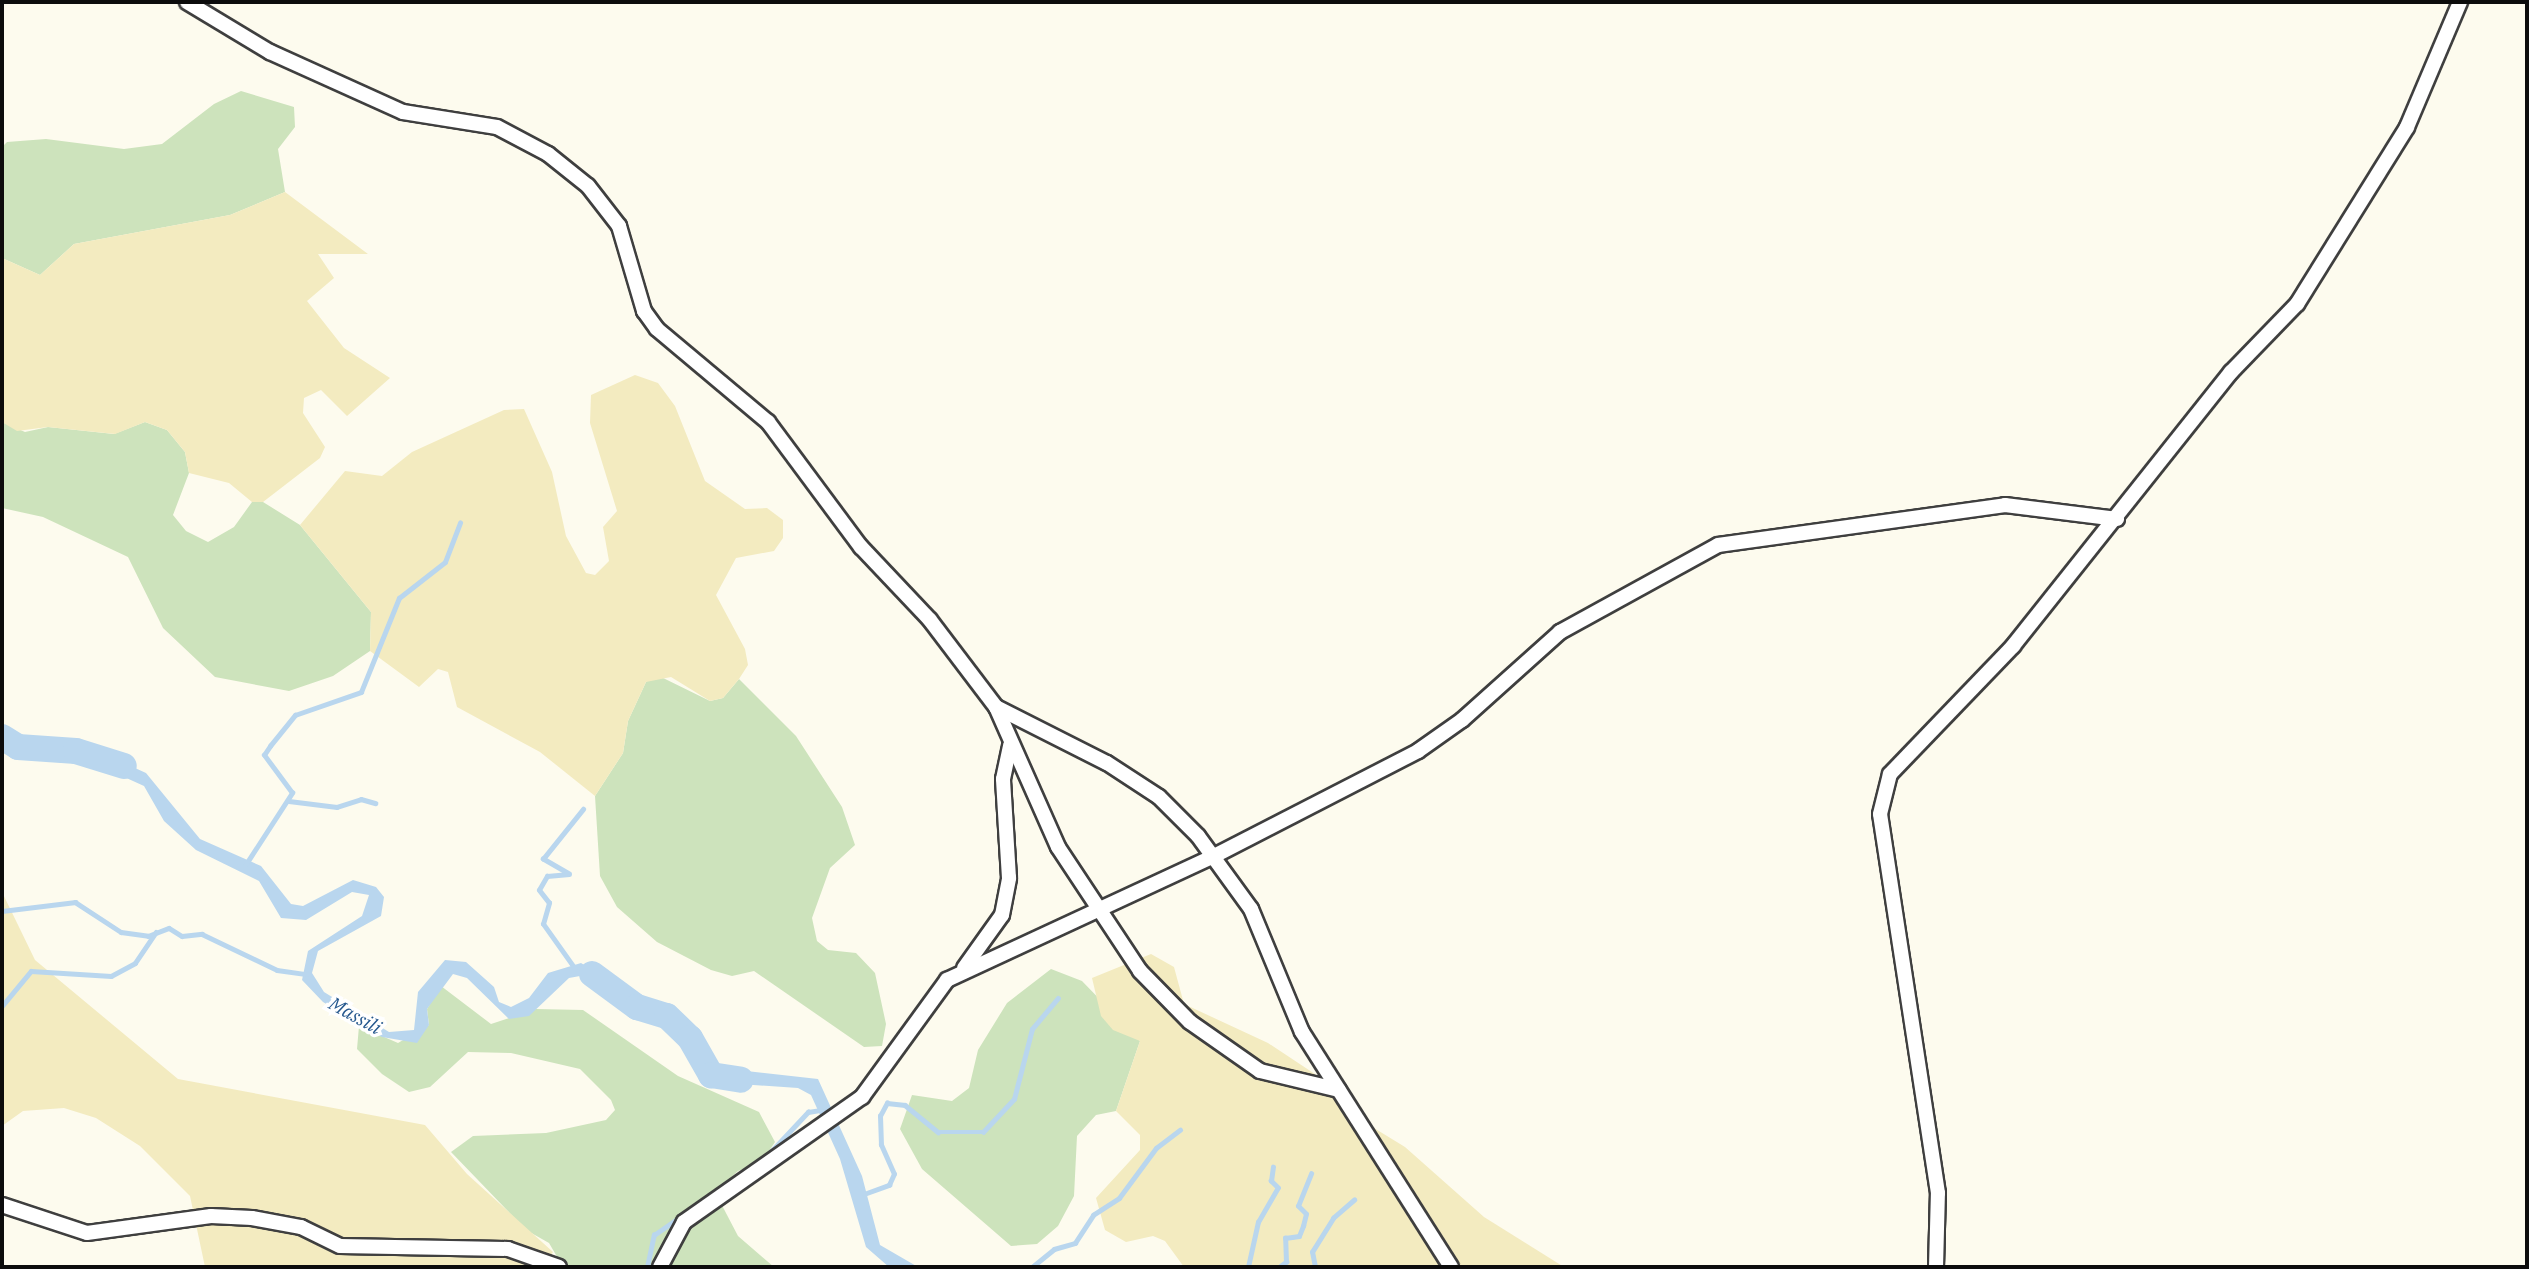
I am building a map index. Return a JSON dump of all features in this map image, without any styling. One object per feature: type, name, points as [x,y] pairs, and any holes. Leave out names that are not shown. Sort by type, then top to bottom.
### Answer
[{"type":"street","points":[[187,2],[270,52],[403,112],[497,127],[548,153],[588,186],[619,226],[644,311],[657,329],[768,422],[861,547],[930,620],[996,707],[1010,745],[1097,911],[1140,971],[1220,1045],[1260,1071],[1339,1090]]},
{"type":"street","points":[[1936,1267],[1938,1193],[1880,814],[1883,793],[1890,774],[2013,646],[2117,519],[2231,372],[2297,304],[2407,127],[2460,2]]},
{"type":"street","points":[[961,972],[1214,856],[1418,751],[1462,720],[1560,632],[1718,545],[2005,505],[2117,519]]},
{"type":"street","points":[[996,707],[1159,797],[1214,856],[1251,909],[1274,975],[1339,1090],[1451,1267]]},
{"type":"street","points":[[660,1267],[684,1222],[862,1097],[924,1006],[961,972],[1002,915],[1009,878],[1003,779],[1010,745]]},
{"type":"street","points":[[2,1205],[54,1227],[95,1234],[211,1216],[238,1217],[301,1227],[340,1246],[508,1249],[559,1267]]},
{"type":"green space","points":[[241,91],[294,107],[295,127],[278,149],[285,192],[230,215],[74,244],[40,275],[2,258],[2,147],[7,142],[46,139],[124,149],[162,144],[214,104]]},
{"type":"green space","points":[[2,422],[25,432],[48,427],[114,434],[145,422],[167,430],[185,452],[189,473],[173,515],[186,531],[208,542],[234,527],[252,502],[263,502],[300,525],[371,612],[370,651],[333,676],[289,691],[215,677],[163,628],[128,557],[43,517],[2,508]]},
{"type":"green space","points":[[657,675],[710,701],[723,698],[739,679],[796,736],[842,807],[855,845],[830,868],[812,918],[817,941],[828,950],[856,953],[875,973],[886,1024],[882,1046],[864,1047],[754,971],[732,976],[711,970],[657,942],[617,907],[600,876],[595,796],[623,753],[628,721],[646,682]]},
{"type":"green space","points":[[1051,969],[1082,981],[1140,1041],[1116,1111],[1096,1115],[1077,1136],[1074,1196],[1058,1226],[1037,1244],[1011,1246],[922,1169],[900,1129],[912,1095],[952,1101],[969,1088],[978,1050],[1007,1003]]},
{"type":"green space","points":[[441,986],[491,1024],[536,1009],[583,1010],[678,1076],[759,1112],[775,1142],[761,1163],[738,1171],[715,1192],[738,1236],[774,1267],[563,1267],[549,1243],[526,1230],[451,1152],[473,1136],[546,1133],[606,1120],[615,1110],[611,1100],[580,1069],[511,1053],[468,1052],[430,1087],[409,1092],[382,1074],[357,1049],[359,1026],[398,1043],[429,1025],[427,1009]]},
{"type":"sand","points":[[285,192],[368,254],[318,254],[334,278],[307,301],[344,348],[390,378],[347,416],[321,390],[304,398],[303,413],[325,447],[320,458],[263,502],[252,502],[229,483],[189,473],[185,452],[167,430],[145,422],[115,434],[48,427],[17,431],[2,422],[2,258],[40,275],[74,244],[230,215]]},
{"type":"sand","points":[[635,375],[658,383],[675,406],[705,481],[745,509],[767,508],[783,520],[783,538],[774,551],[736,558],[716,595],[745,649],[748,665],[739,679],[723,698],[710,701],[671,677],[646,682],[628,721],[623,753],[595,796],[540,752],[457,707],[448,672],[438,669],[419,687],[370,651],[371,612],[300,525],[345,471],[382,476],[412,452],[504,410],[524,409],[552,472],[566,536],[586,573],[595,575],[609,561],[603,527],[617,511],[590,423],[591,395]]},
{"type":"sand","points":[[2,892],[35,960],[178,1079],[425,1125],[467,1174],[553,1252],[543,1267],[205,1267],[190,1196],[140,1146],[96,1118],[64,1108],[23,1111],[2,1126]]},
{"type":"sand","points":[[1151,954],[1174,967],[1184,1004],[1268,1043],[1339,1090],[1374,1128],[1405,1147],[1484,1217],[1564,1267],[1184,1267],[1165,1241],[1153,1236],[1126,1242],[1105,1230],[1096,1198],[1140,1150],[1140,1135],[1116,1111],[1140,1041],[1113,1030],[1101,1016],[1092,978]]},
{"type":"water","points":[[91,748],[146,773],[200,839],[261,866],[291,904],[303,906],[353,880],[376,887],[384,897],[381,916],[318,951],[312,973],[324,992],[389,1032],[414,1030],[418,992],[445,960],[466,962],[494,987],[499,1002],[511,1007],[529,998],[548,973],[581,963],[628,992],[614,994],[580,976],[569,978],[529,1016],[509,1019],[467,978],[453,974],[427,1009],[429,1025],[417,1043],[382,1037],[323,1002],[302,980],[308,951],[362,916],[369,895],[352,892],[306,920],[281,918],[259,881],[196,850],[164,821],[144,786],[89,761]]},
{"type":"water","points":[[711,1067],[818,1079],[862,1176],[880,1245],[918,1267],[889,1267],[866,1247],[840,1159],[811,1095],[798,1088],[710,1082],[705,1073]]},
{"type":"waterway","points":[[246,864],[292,793],[264,755],[295,715],[361,692],[399,598],[445,562],[460,523]]},
{"type":"waterway","name":"Massili","points":[[2,737],[18,747],[76,751],[124,766]]},
{"type":"waterway","points":[[289,801],[337,807],[361,799],[375,803]]},
{"type":"waterway","points":[[575,969],[543,924],[549,903],[539,890],[547,876],[569,874],[543,859],[583,809]]},
{"type":"waterway","points":[[2,911],[75,902],[121,932],[148,936],[169,928],[182,936],[202,934],[277,970],[306,974]]},
{"type":"waterway","points":[[2,1006],[31,971],[111,976],[135,963],[156,932]]},
{"type":"waterway","name":"Massili","points":[[592,974],[637,1007],[667,1016],[690,1038],[711,1075],[741,1080]]},
{"type":"waterway","points":[[864,1194],[889,1185],[894,1174],[881,1145],[880,1116],[887,1103],[905,1105],[938,1132],[983,1132],[1014,1099],[1032,1029],[1058,998]]},
{"type":"waterway","points":[[761,1162],[808,1112],[821,1110]]},
{"type":"waterway","points":[[1032,1267],[1054,1249],[1075,1243],[1093,1215],[1119,1198],[1156,1148],[1180,1130]]},
{"type":"waterway","points":[[647,1267],[654,1235],[753,1166]]},
{"type":"waterway","points":[[1248,1267],[1258,1222],[1278,1188],[1271,1181],[1273,1167]]},
{"type":"waterway","points":[[1279,1267],[1286,1262],[1285,1238],[1299,1236],[1303,1226],[1306,1214],[1298,1206],[1311,1174]]},
{"type":"waterway","points":[[1315,1267],[1312,1252],[1333,1218],[1354,1200]]},
{"type":"waterway","points":[[1329,1267],[1400,1267]]}]
